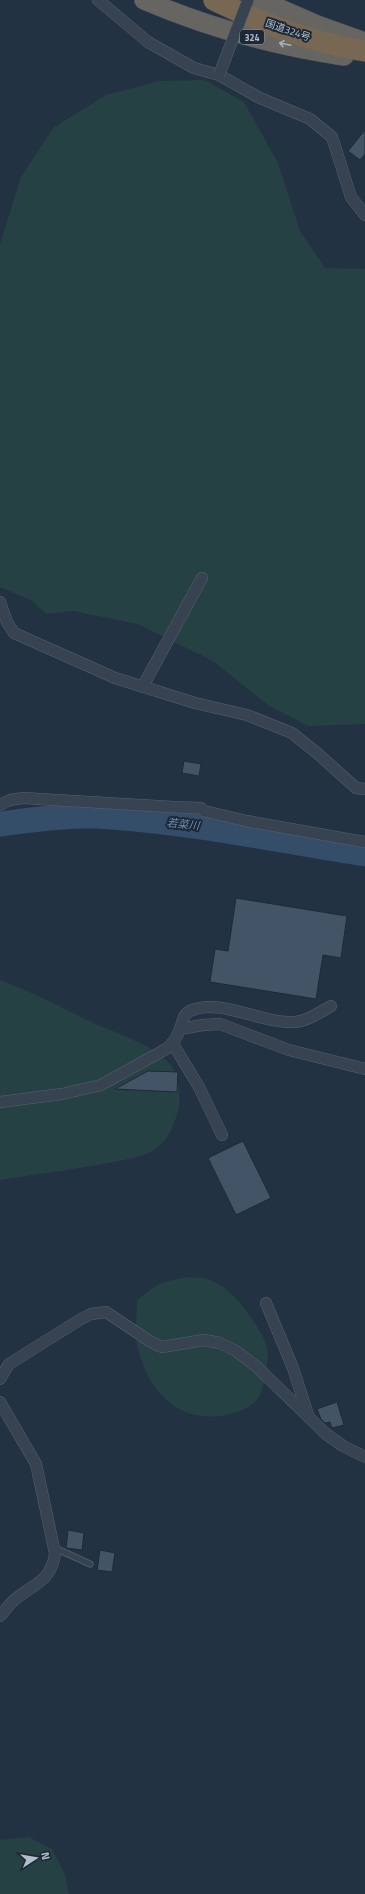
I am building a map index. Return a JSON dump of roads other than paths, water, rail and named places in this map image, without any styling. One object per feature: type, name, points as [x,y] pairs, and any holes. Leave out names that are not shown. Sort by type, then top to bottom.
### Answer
[{"type":"highway","name":"324","points":[[144,0],[184,16],[245,35],[328,54],[365,59]]},
{"type":"highway","name":"国道324号","points":[[214,0],[268,23],[313,38],[365,51]]},
{"type":"highway","points":[[260,0],[317,25],[365,42]]},
{"type":"street","points":[[98,0],[148,42],[194,68],[220,75],[260,98],[310,119],[332,136],[351,197],[365,215]]},
{"type":"street","points":[[220,75],[248,0]]},
{"type":"street","points":[[143,686],[202,578]]},
{"type":"street","points":[[0,602],[14,633],[115,678],[195,704],[247,715],[292,733],[356,788],[365,789]]},
{"type":"street","points":[[0,805],[10,800],[23,798],[174,807],[191,806],[247,821],[365,842]]},
{"type":"street","points":[[0,1102],[62,1094],[101,1085],[173,1044],[183,1018],[189,1012],[206,1008],[230,1009],[269,1021],[296,1022],[309,1018],[331,1006]]},
{"type":"street","points":[[180,1029],[220,1024],[290,1050],[365,1069]]},
{"type":"street","points":[[173,1044],[199,1088],[222,1134]]},
{"type":"street","points":[[266,1303],[293,1368],[309,1418]]},
{"type":"street","points":[[0,1379],[9,1364],[81,1318],[91,1314],[106,1312],[151,1342],[162,1347],[204,1340],[220,1343],[236,1351],[257,1367],[309,1418],[337,1442],[365,1457]]},
{"type":"street","points":[[0,1402],[36,1464],[55,1548],[54,1564],[45,1578],[13,1602],[0,1616]]},
{"type":"lane","points":[[55,1548],[90,1564]]},
{"type":"waterway","name":"若菜川","points":[[0,824],[70,817],[112,817],[176,823],[365,854]]}]
